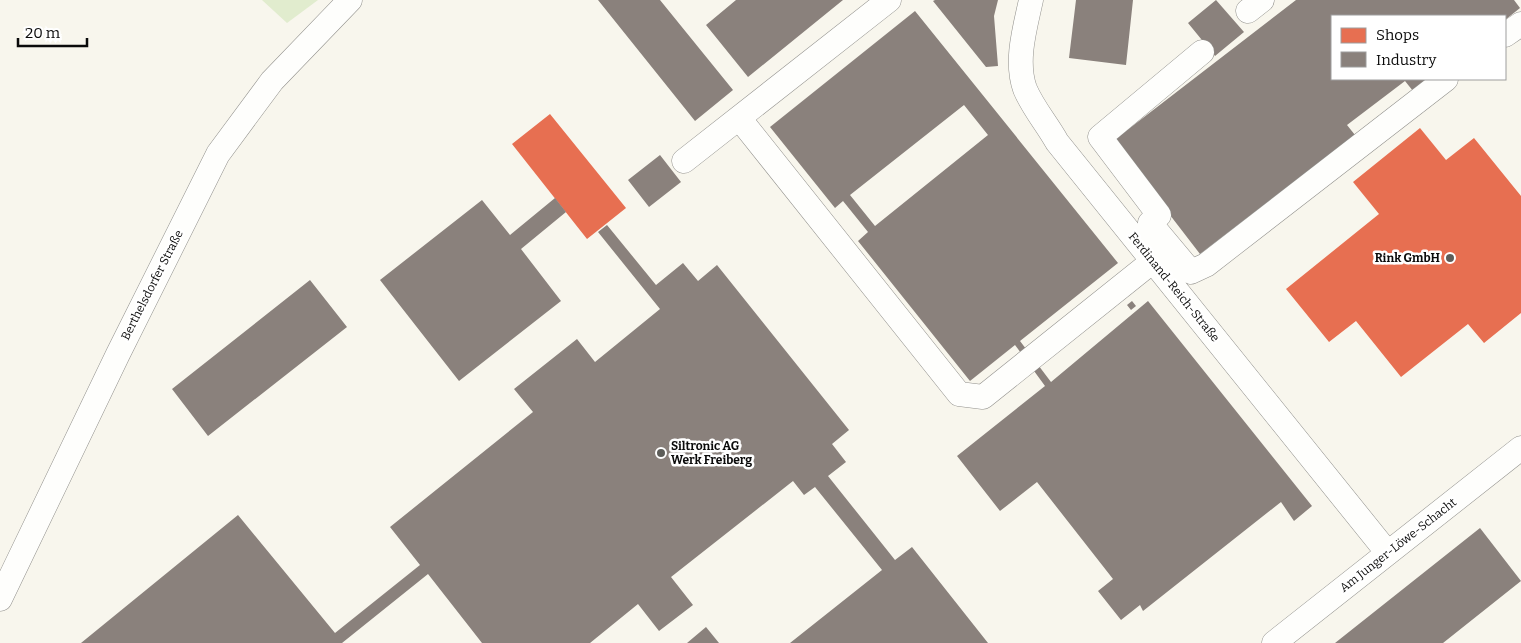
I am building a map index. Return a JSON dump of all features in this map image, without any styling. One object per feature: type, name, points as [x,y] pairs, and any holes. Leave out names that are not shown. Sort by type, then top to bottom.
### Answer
[{"type":"street","name":"Berthelsdorfer Straße","points":[[0,599],[118,354],[218,154],[272,81],[350,0]]},
{"type":"street","points":[[684,161],[889,0]]},
{"type":"street","name":"Ferdinand-Reich-Straße","points":[[1032,0],[1020,63],[1025,88],[1040,116],[1072,160],[1387,552]]},
{"type":"street","points":[[1506,34],[1521,24]]},
{"type":"street","points":[[1072,160],[1202,52]]},
{"type":"street","points":[[1100,137],[1159,215],[1150,223],[1190,272],[1206,265],[1445,80]]},
{"type":"street","points":[[739,118],[959,394],[983,398],[1153,261]]},
{"type":"street","name":"Am Junger-Löwe-Schacht","points":[[1274,643],[1521,448]]},
{"type":"green space","points":[[262,0],[318,0],[287,23]]},
{"type":"building: Shops","points":[[550,114],[626,208],[587,239],[512,144]]},
{"type":"building: Shops","points":[[1420,128],[1446,160],[1474,138],[1521,196],[1521,313],[1484,343],[1468,324],[1401,377],[1356,321],[1329,342],[1286,289],[1379,214],[1353,182]]},
{"type":"building: Industry","points":[[598,0],[660,0],[733,90],[695,121]]},
{"type":"building: Industry","points":[[736,0],[843,0],[748,77],[706,25]]},
{"type":"building: Industry","points":[[998,0],[994,16],[998,66],[986,67],[933,1]]},
{"type":"building: Industry","points":[[1076,0],[1133,0],[1126,65],[1069,58]]},
{"type":"building: Industry","points":[[1216,0],[1244,32],[1215,56],[1188,23]]},
{"type":"building: Industry","points":[[1296,0],[1514,0],[1520,8],[1506,19],[1506,15],[1331,15],[1331,80],[1427,80],[1413,91],[1405,81],[1347,125],[1355,135],[1200,254],[1113,141]]},
{"type":"building: Industry","points":[[915,11],[1118,263],[1020,341],[1051,382],[1148,301],[1312,506],[1294,521],[1281,502],[1143,611],[1140,605],[1121,620],[1098,591],[1113,579],[1037,482],[1000,511],[957,456],[1045,386],[1015,345],[970,381],[858,241],[868,232],[843,201],[835,208],[770,127]],"holes":[[[964,105],[988,135],[875,226],[850,195]]]},
{"type":"building: Industry","points":[[660,155],[681,182],[649,207],[628,180]]},
{"type":"building: Industry","points":[[555,198],[566,212],[521,249],[561,301],[459,381],[380,280],[482,200],[510,235]]},
{"type":"building: Industry","name":"Siltronic AG Werk Freiberg","points":[[607,225],[656,285],[683,263],[698,281],[717,265],[849,430],[832,444],[846,462],[828,476],[895,560],[912,547],[988,643],[790,643],[882,570],[815,487],[804,495],[793,481],[671,577],[693,605],[659,631],[638,604],[590,643],[482,643],[428,574],[342,643],[81,643],[238,515],[335,633],[420,565],[390,527],[533,412],[514,389],[577,339],[595,362],[660,309],[598,232]]},
{"type":"building: Industry","points":[[310,280],[347,327],[208,436],[172,389]]},
{"type":"building: Industry","points":[[1132,301],[1136,306],[1131,310],[1127,305]]},
{"type":"building: Industry","points":[[1480,528],[1521,581],[1443,643],[1335,643]]},
{"type":"building: Industry","points":[[706,627],[719,643],[687,643]]},
{"type":"place","name":"Rink GmbH","points":[[1450,258]]},
{"type":"place","name":"Siltronic AG Werk Freiberg","points":[[661,453]]}]
